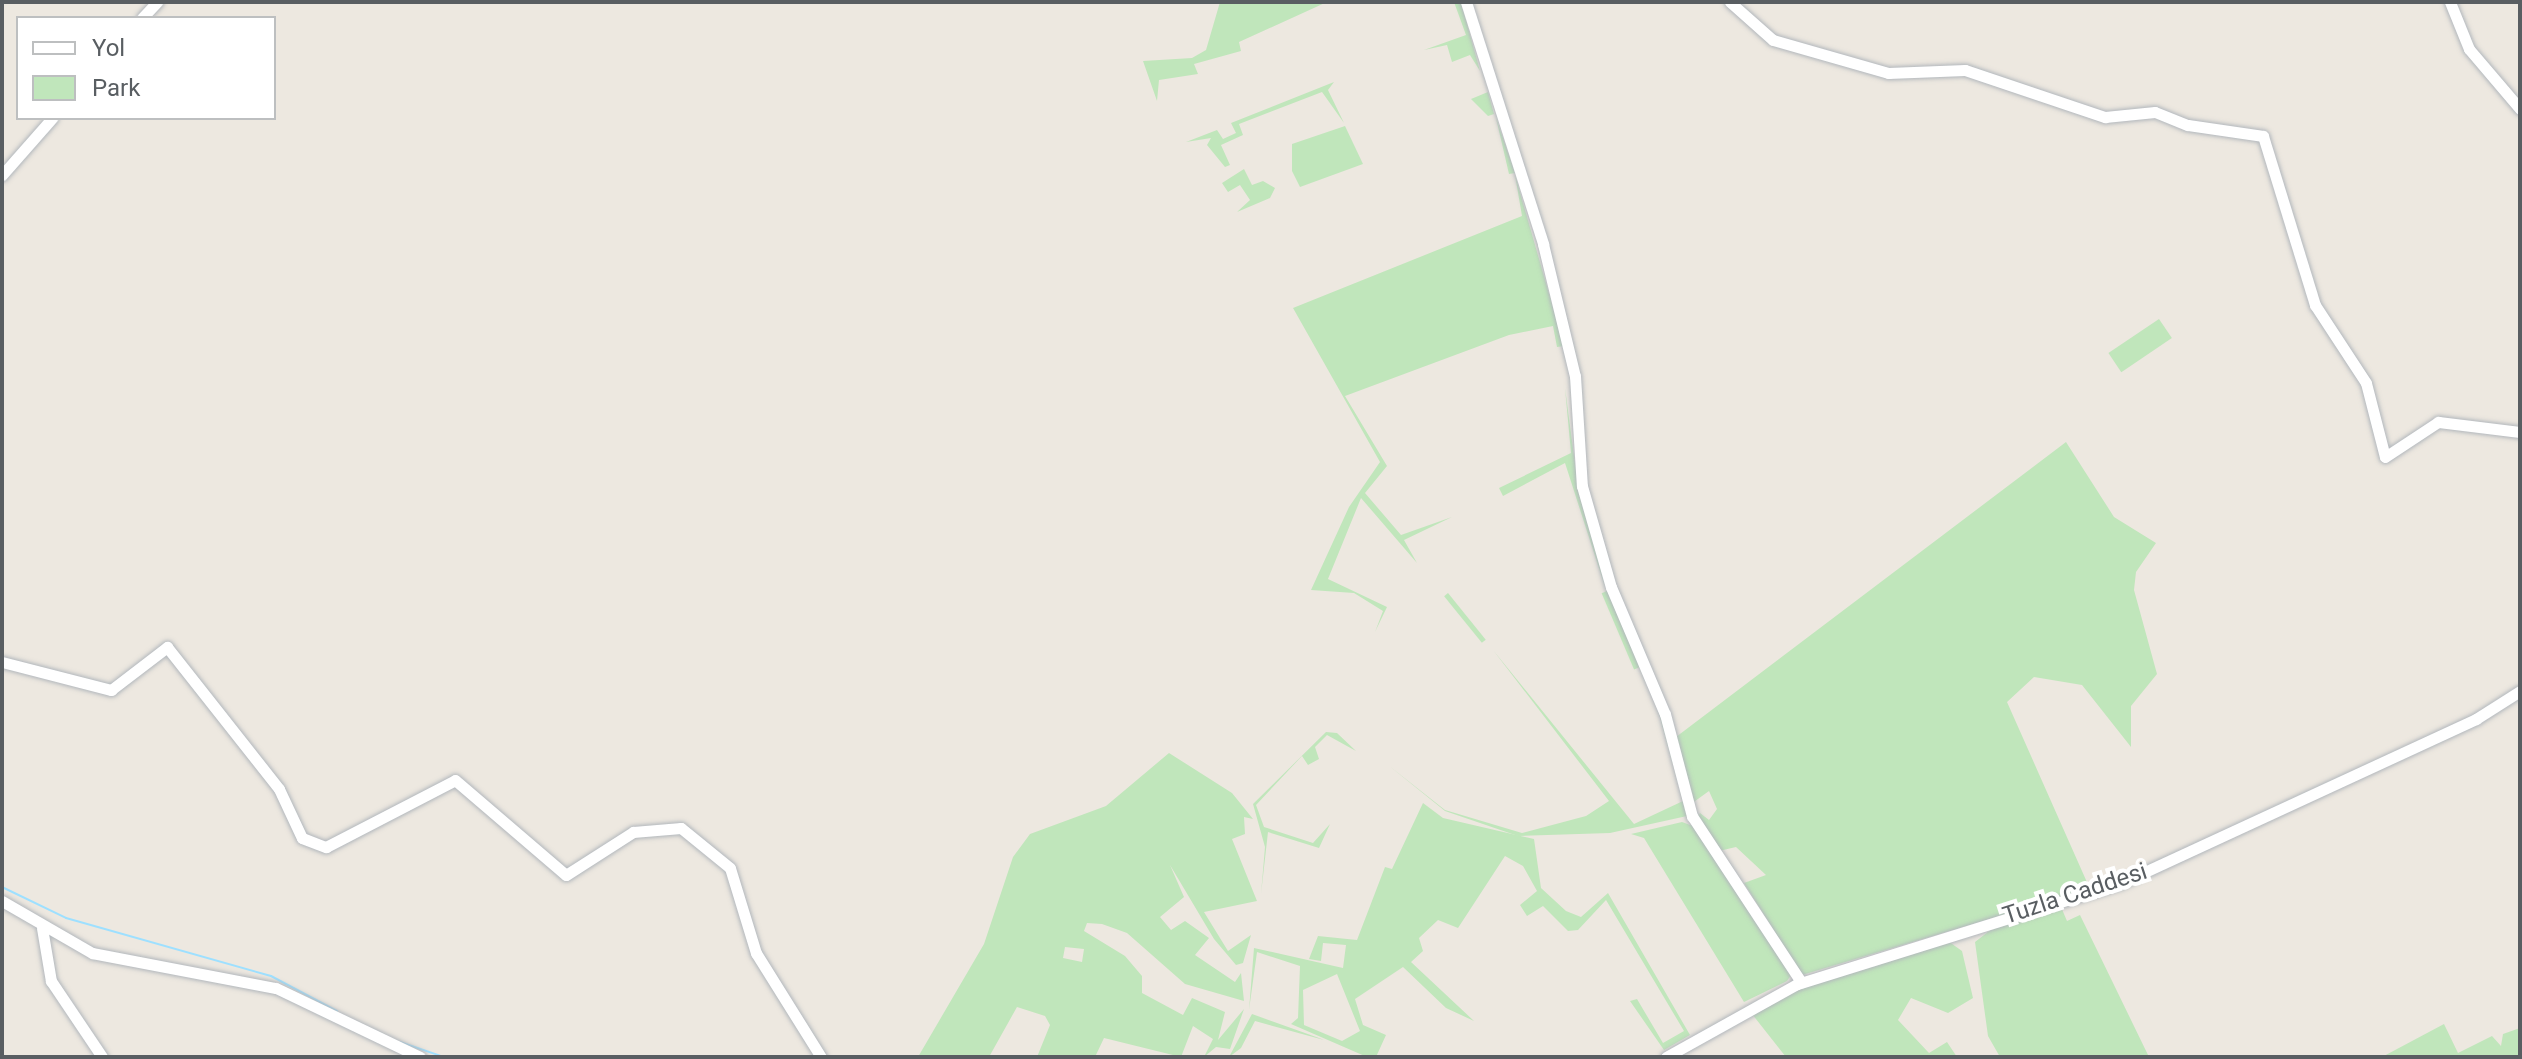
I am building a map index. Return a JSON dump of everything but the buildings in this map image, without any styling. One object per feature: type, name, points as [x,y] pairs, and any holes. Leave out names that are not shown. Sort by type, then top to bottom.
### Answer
[{"type":"street","points":[[1466,2],[1543,244],[1575,376],[1582,486],[1611,587],[1665,714],[1692,816],[1801,982]]},
{"type":"street","points":[[1730,2],[1773,40],[1888,73],[1965,70],[2105,117],[2155,112],[2188,125],[2263,136],[2315,305],[2366,383],[2385,457],[2438,422],[2520,432]]},
{"type":"street","points":[[2450,2],[2469,49],[2520,109]]},
{"type":"street","points":[[2,175],[50,120]]},
{"type":"street","points":[[2,662],[111,690],[167,647],[279,789],[302,838],[326,847],[455,780],[566,875],[633,832],[681,828],[730,868],[756,953],[821,1057]]},
{"type":"street","name":"Tuzla Caddesi","points":[[1666,1057],[1801,982],[2103,890],[2476,719],[2520,691]]},
{"type":"street","points":[[2,901],[42,928],[127,964],[276,988],[420,1057]]},
{"type":"street","points":[[42,928],[51,981],[102,1057]]},
{"type":"green space","points":[[1220,2],[1327,2],[1239,42],[1241,51],[1194,64],[1198,74],[1159,80],[1157,101],[1143,61],[1192,58],[1206,50]]},
{"type":"green space","points":[[1454,2],[1461,2],[1480,71],[1470,55],[1452,62],[1447,45],[1424,50],[1466,35]]},
{"type":"green space","points":[[1334,82],[1328,90],[1344,123],[1322,92],[1239,124],[1243,135],[1221,145],[1230,165],[1225,167],[1207,145],[1211,138],[1186,142],[1217,130],[1223,139],[1236,133],[1231,123]]},
{"type":"green space","points":[[1488,92],[1494,114],[1488,116],[1471,99]]},
{"type":"green space","points":[[1496,118],[1515,173],[1509,174]]},
{"type":"green space","points":[[1345,126],[1363,164],[1300,187],[1292,171],[1292,144]]},
{"type":"green space","points":[[1244,169],[1252,185],[1263,181],[1275,188],[1270,198],[1237,212],[1250,200],[1240,185],[1228,192],[1222,183]]},
{"type":"green space","points":[[1515,175],[1564,346],[1557,347],[1553,326],[1509,335],[1345,396],[1387,466],[1365,493],[1401,535],[1452,517],[1404,540],[1417,563],[1361,498],[1328,579],[1387,607],[1375,632],[1383,611],[1354,593],[1311,590],[1349,507],[1380,462],[1293,308],[1522,216]]},
{"type":"green space","points":[[2159,319],[2172,338],[2121,372],[2108,353]]},
{"type":"green space","points":[[1565,388],[1576,471],[1605,587],[1565,463],[1503,496],[1499,488],[1571,453]]},
{"type":"green space","points":[[2066,442],[2114,517],[2156,543],[2136,572],[2134,590],[2157,674],[2131,706],[2131,747],[2082,685],[2034,677],[2007,702],[2090,889],[1802,975],[1744,883],[1766,875],[1736,847],[1719,851],[1697,819],[1700,813],[1709,820],[1717,809],[1709,791],[1691,804],[1676,737]]},
{"type":"green space","points":[[1609,590],[1641,666],[1634,670],[1602,593]]},
{"type":"green space","points":[[1448,593],[1486,640],[1482,643],[1444,596]]},
{"type":"green space","points":[[1493,650],[1634,824],[1683,801],[1656,703],[1663,715],[1687,816],[1610,833],[1518,836],[1445,811],[1388,765],[1445,810],[1522,833],[1586,816],[1609,801]]},
{"type":"green space","points":[[1326,732],[1337,733],[1356,751],[1327,735],[1315,747],[1319,759],[1308,765],[1302,756],[1256,805],[1264,827],[1313,843],[1330,824],[1319,848],[1268,832],[1261,894],[1265,847],[1253,804]]},
{"type":"green space","points":[[1169,753],[1232,793],[1253,819],[1244,817],[1245,834],[1232,839],[1257,901],[1204,912],[1228,951],[1251,935],[1243,963],[1236,965],[1214,939],[1170,865],[1184,897],[1160,917],[1171,930],[1185,921],[1209,938],[1195,955],[1235,982],[1241,973],[1244,1001],[1185,984],[1127,933],[1102,924],[1087,923],[1084,931],[1125,956],[1142,976],[1142,993],[1183,1015],[1192,998],[1225,1012],[1218,1040],[1244,1009],[1230,1049],[1216,1047],[1204,1057],[1213,1039],[1193,1026],[1181,1057],[1104,1038],[1095,1057],[1037,1057],[1050,1025],[1045,1016],[1017,1007],[989,1057],[918,1057],[984,944],[1013,857],[1030,834],[1106,806]],"holes":[[[1065,947],[1084,949],[1082,962],[1063,958]]]},
{"type":"green space","points":[[1423,803],[1443,818],[1534,839],[1541,888],[1566,911],[1581,917],[1608,893],[1690,1035],[1664,1050],[1630,1001],[1637,999],[1663,1043],[1684,1031],[1606,900],[1578,930],[1568,931],[1543,906],[1527,916],[1520,905],[1537,891],[1523,866],[1505,856],[1458,928],[1438,920],[1419,938],[1423,951],[1411,962],[1474,1021],[1446,1008],[1403,967],[1355,999],[1363,1025],[1386,1035],[1376,1057],[1367,1057],[1291,1024],[1298,1018],[1300,966],[1257,952],[1249,1010],[1254,948],[1343,968],[1346,945],[1323,943],[1321,961],[1309,959],[1318,936],[1357,940],[1385,867],[1392,869]],"holes":[[[1337,974],[1360,1031],[1342,1041],[1304,1025],[1303,990]]]},
{"type":"green space","points":[[1682,822],[1693,826],[1791,975],[1787,981],[1744,1002],[1644,838],[1631,834]]},
{"type":"green space","points":[[2061,907],[2067,921],[2080,915],[2149,1057],[2000,1057],[1988,1036],[1975,942],[1993,928]]},
{"type":"green space","points":[[1948,941],[1962,951],[1973,998],[1948,1013],[1911,998],[1898,1020],[1929,1053],[1947,1042],[1957,1057],[1786,1057],[1752,1014],[1695,1045],[1793,991]]},
{"type":"green space","points":[[1252,1014],[1324,1040],[1255,1021],[1241,1048],[1229,1057]]},
{"type":"green space","points":[[2444,1024],[2458,1053],[2492,1036],[2501,1046],[2503,1034],[2520,1028],[2520,1057],[2382,1057]]},
{"type":"waterway","points":[[2,887],[66,918],[271,976],[337,1011]]},
{"type":"waterway","points":[[400,1042],[444,1057]]}]
